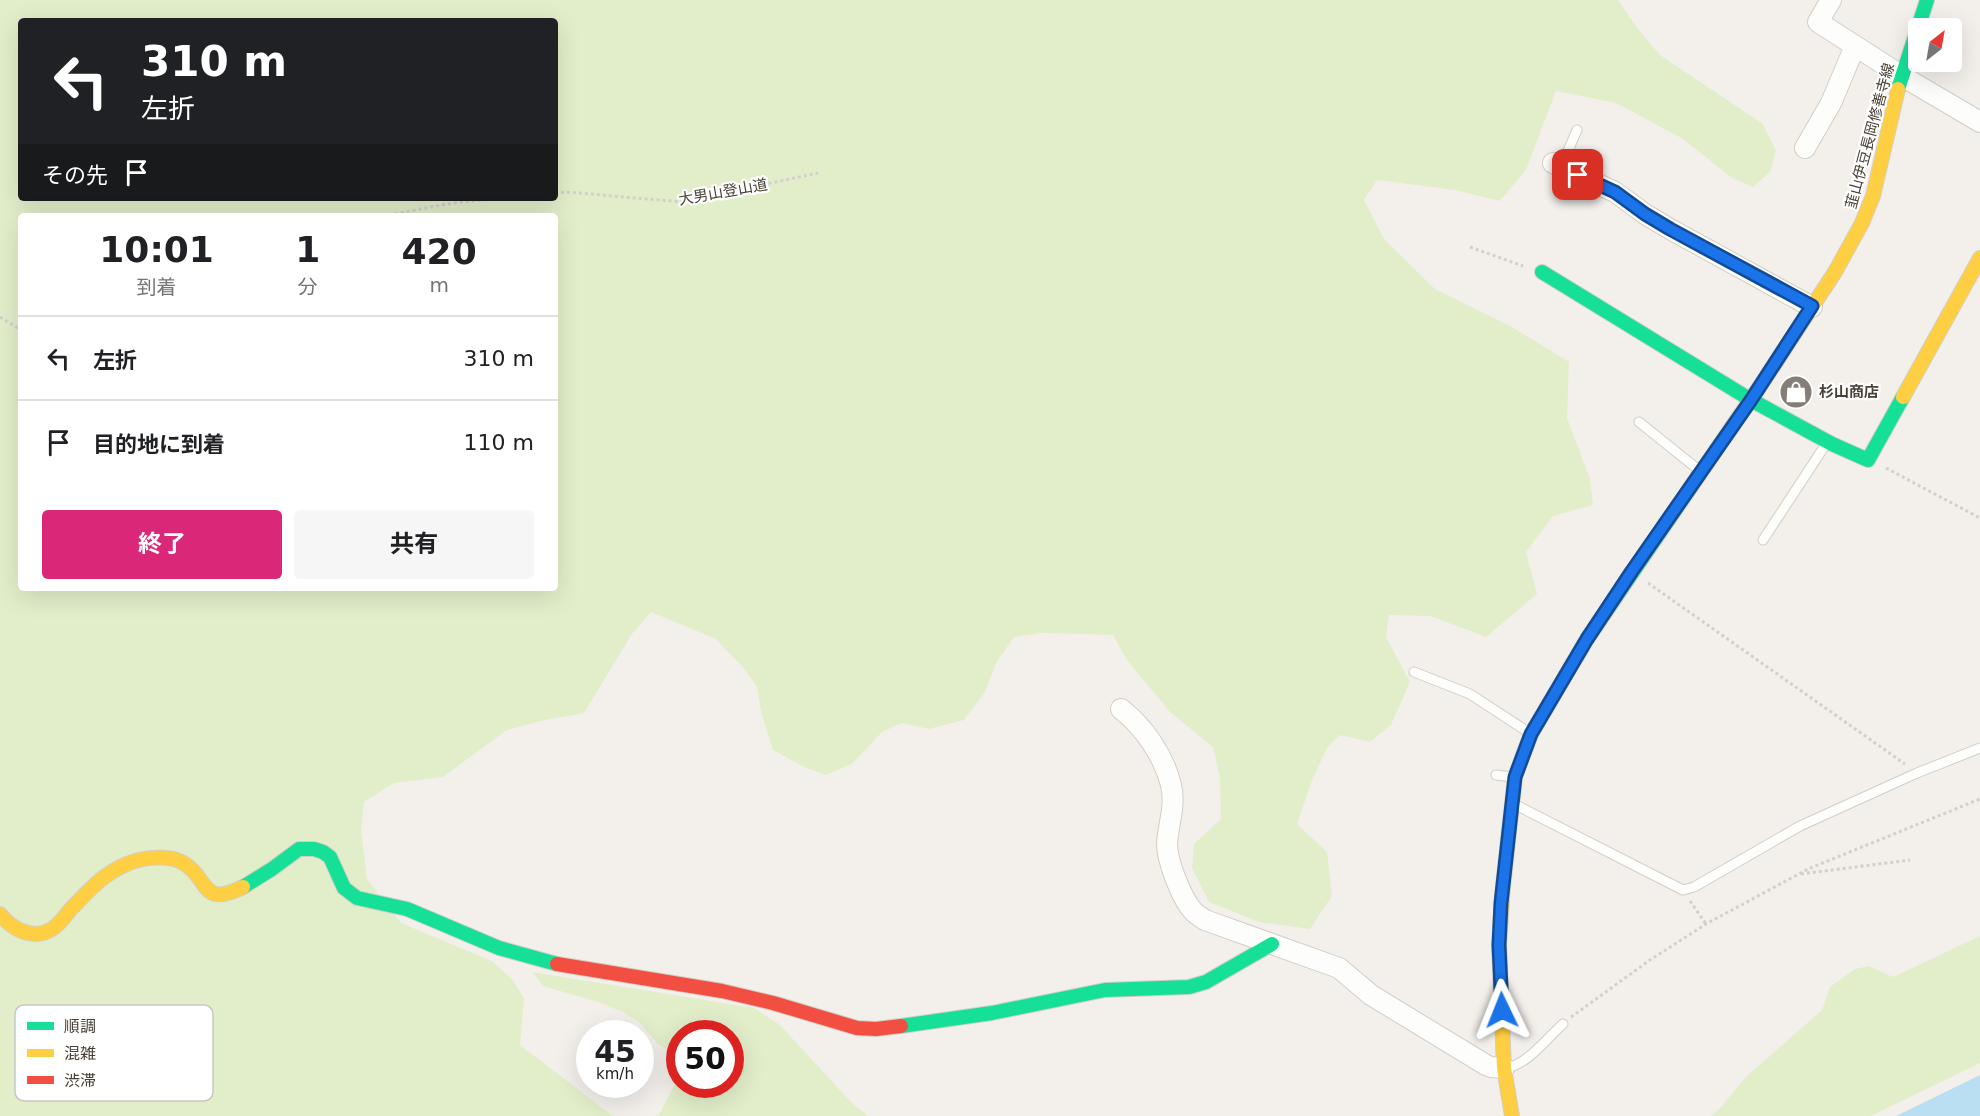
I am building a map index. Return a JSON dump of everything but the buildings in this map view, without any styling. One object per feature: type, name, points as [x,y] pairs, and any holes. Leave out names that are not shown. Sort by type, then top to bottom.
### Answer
[{"type":"street","points":[[1831,0],[1818,22],[1902,76],[1980,122]]},
{"type":"street","name":"韮山伊豆長岡修善寺線","points":[[1512,1116],[1504,1068],[1499,945],[1501,903],[1515,777],[1531,734],[1587,639],[1751,400],[1835,272],[1862,224],[1873,196],[1902,76],[1927,0]]},
{"type":"street","points":[[1805,148],[1831,103],[1855,46]]},
{"type":"street","points":[[1557,165],[1615,192],[1670,229],[1812,306]]},
{"type":"street","points":[[1542,272],[1751,400],[1827,442],[1868,460],[1980,258]]},
{"type":"street","points":[[1121,709],[1133,718],[1158,752],[1171,785],[1173,810],[1167,845],[1172,871],[1193,911],[1205,920],[1339,968],[1371,995],[1486,1065],[1504,1068]]},
{"type":"street","points":[[0,914],[15,929],[35,934],[43,933],[53,929],[101,878],[137,860],[173,858],[186,864],[207,890],[222,894],[243,887],[300,849],[320,849],[334,863],[346,891],[353,897],[407,909],[490,946],[536,959],[723,991],[857,1028],[876,1029],[992,1013],[1105,990],[1189,987],[1206,982],[1272,944]]},
{"type":"lane","points":[[1557,165],[1577,130]]},
{"type":"lane","points":[[1639,422],[1701,472]]},
{"type":"lane","points":[[1763,540],[1827,442]]},
{"type":"lane","points":[[1414,672],[1470,694],[1531,734]]},
{"type":"lane","points":[[1511,802],[1683,891],[1694,887],[1800,826],[1917,773],[1980,748]]},
{"type":"lane","points":[[1496,775],[1515,777]]},
{"type":"lane","points":[[1504,1068],[1516,1066],[1525,1060],[1563,1024]]},
{"type":"path","name":"大男山登山道","points":[[558,193],[682,202],[818,173]]},
{"type":"path","points":[[399,213],[473,201]]},
{"type":"path","points":[[1470,247],[1542,272]]},
{"type":"path","points":[[0,317],[18,328]]},
{"type":"path","points":[[1868,460],[1980,518]]},
{"type":"path","points":[[1632,571],[1917,773]]},
{"type":"path","points":[[1563,1024],[1650,960],[1706,924],[1799,874],[1980,798]]},
{"type":"path","points":[[1799,874],[1910,860]]},
{"type":"path","points":[[1690,901],[1706,924]]},
{"type":"green space","points":[[0,0],[1618,0],[1660,55],[1763,124],[1776,151],[1770,172],[1753,187],[1732,178],[1683,139],[1616,103],[1556,91],[1526,170],[1500,201],[1455,190],[1377,180],[1364,200],[1384,239],[1435,289],[1512,327],[1569,362],[1567,418],[1590,479],[1593,505],[1553,516],[1526,552],[1537,594],[1486,637],[1430,616],[1389,615],[1386,637],[1410,682],[1391,725],[1370,742],[1340,735],[1327,748],[1311,783],[1297,824],[1327,852],[1332,896],[1310,929],[1259,922],[1209,902],[1192,868],[1194,844],[1221,819],[1220,778],[1213,747],[1170,712],[1127,660],[1113,635],[1041,633],[1014,637],[996,663],[985,692],[964,720],[929,729],[902,723],[882,732],[853,763],[826,775],[804,767],[773,750],[761,712],[757,687],[746,671],[716,639],[651,612],[632,634],[584,713],[507,730],[443,777],[394,783],[364,802],[361,829],[367,879],[401,923],[492,961],[512,979],[524,998],[520,1045],[576,1088],[576,1098],[589,1098],[613,1116],[0,1116]]},
{"type":"green space","points":[[1980,936],[1980,1063],[1871,1116],[1711,1116],[1747,1076],[1822,1010],[1830,987],[1855,969],[1869,966],[1893,977]]},
{"type":"green space","points":[[532,972],[754,1008],[780,1025],[852,1103],[868,1116],[656,1116],[668,1098],[744,1098],[744,1020],[666,1020],[666,1049],[654,1039],[654,1020],[635,1020],[623,1012],[598,1002],[543,986]]},
{"type":"water","points":[[1980,1075],[1980,1116],[1896,1116],[1974,1078]]},
{"type":"traffic: fast","points":[[1898,89],[1927,0]]},
{"type":"traffic: fast","points":[[1542,272],[1751,400],[1832,444],[1868,460],[1903,397]]},
{"type":"traffic: fast","points":[[1503,886],[1515,777],[1531,734],[1587,639],[1699,475]]},
{"type":"traffic: fast","points":[[243,887],[299,849],[314,849],[330,857],[344,888],[357,898],[407,909],[499,948],[557,964]]},
{"type":"traffic: fast","points":[[901,1026],[992,1013],[1105,990],[1189,987],[1206,982],[1272,944]]},
{"type":"traffic: slow","points":[[1699,475],[1835,272],[1862,223],[1873,196],[1898,89]]},
{"type":"traffic: slow","points":[[1903,397],[1980,258]]},
{"type":"traffic: slow","points":[[0,914],[23,932],[38,934],[45,932],[57,925],[103,878],[127,864],[148,858],[172,859],[185,864],[213,893],[229,893],[243,887]]},
{"type":"traffic: slow","points":[[1503,886],[1499,945],[1504,1068],[1512,1116]]},
{"type":"traffic: jam","points":[[557,964],[722,991],[773,1003],[857,1028],[876,1029],[901,1026]]},
{"type":"place","name":"杉山商店","points":[[1796,392]]},
{"type":"route","points":[[1502,1010],[1499,945],[1511,802],[1515,777],[1531,734],[1587,639],[1751,400],[1812,306],[1670,229],[1615,192],[1578,175]]}]
